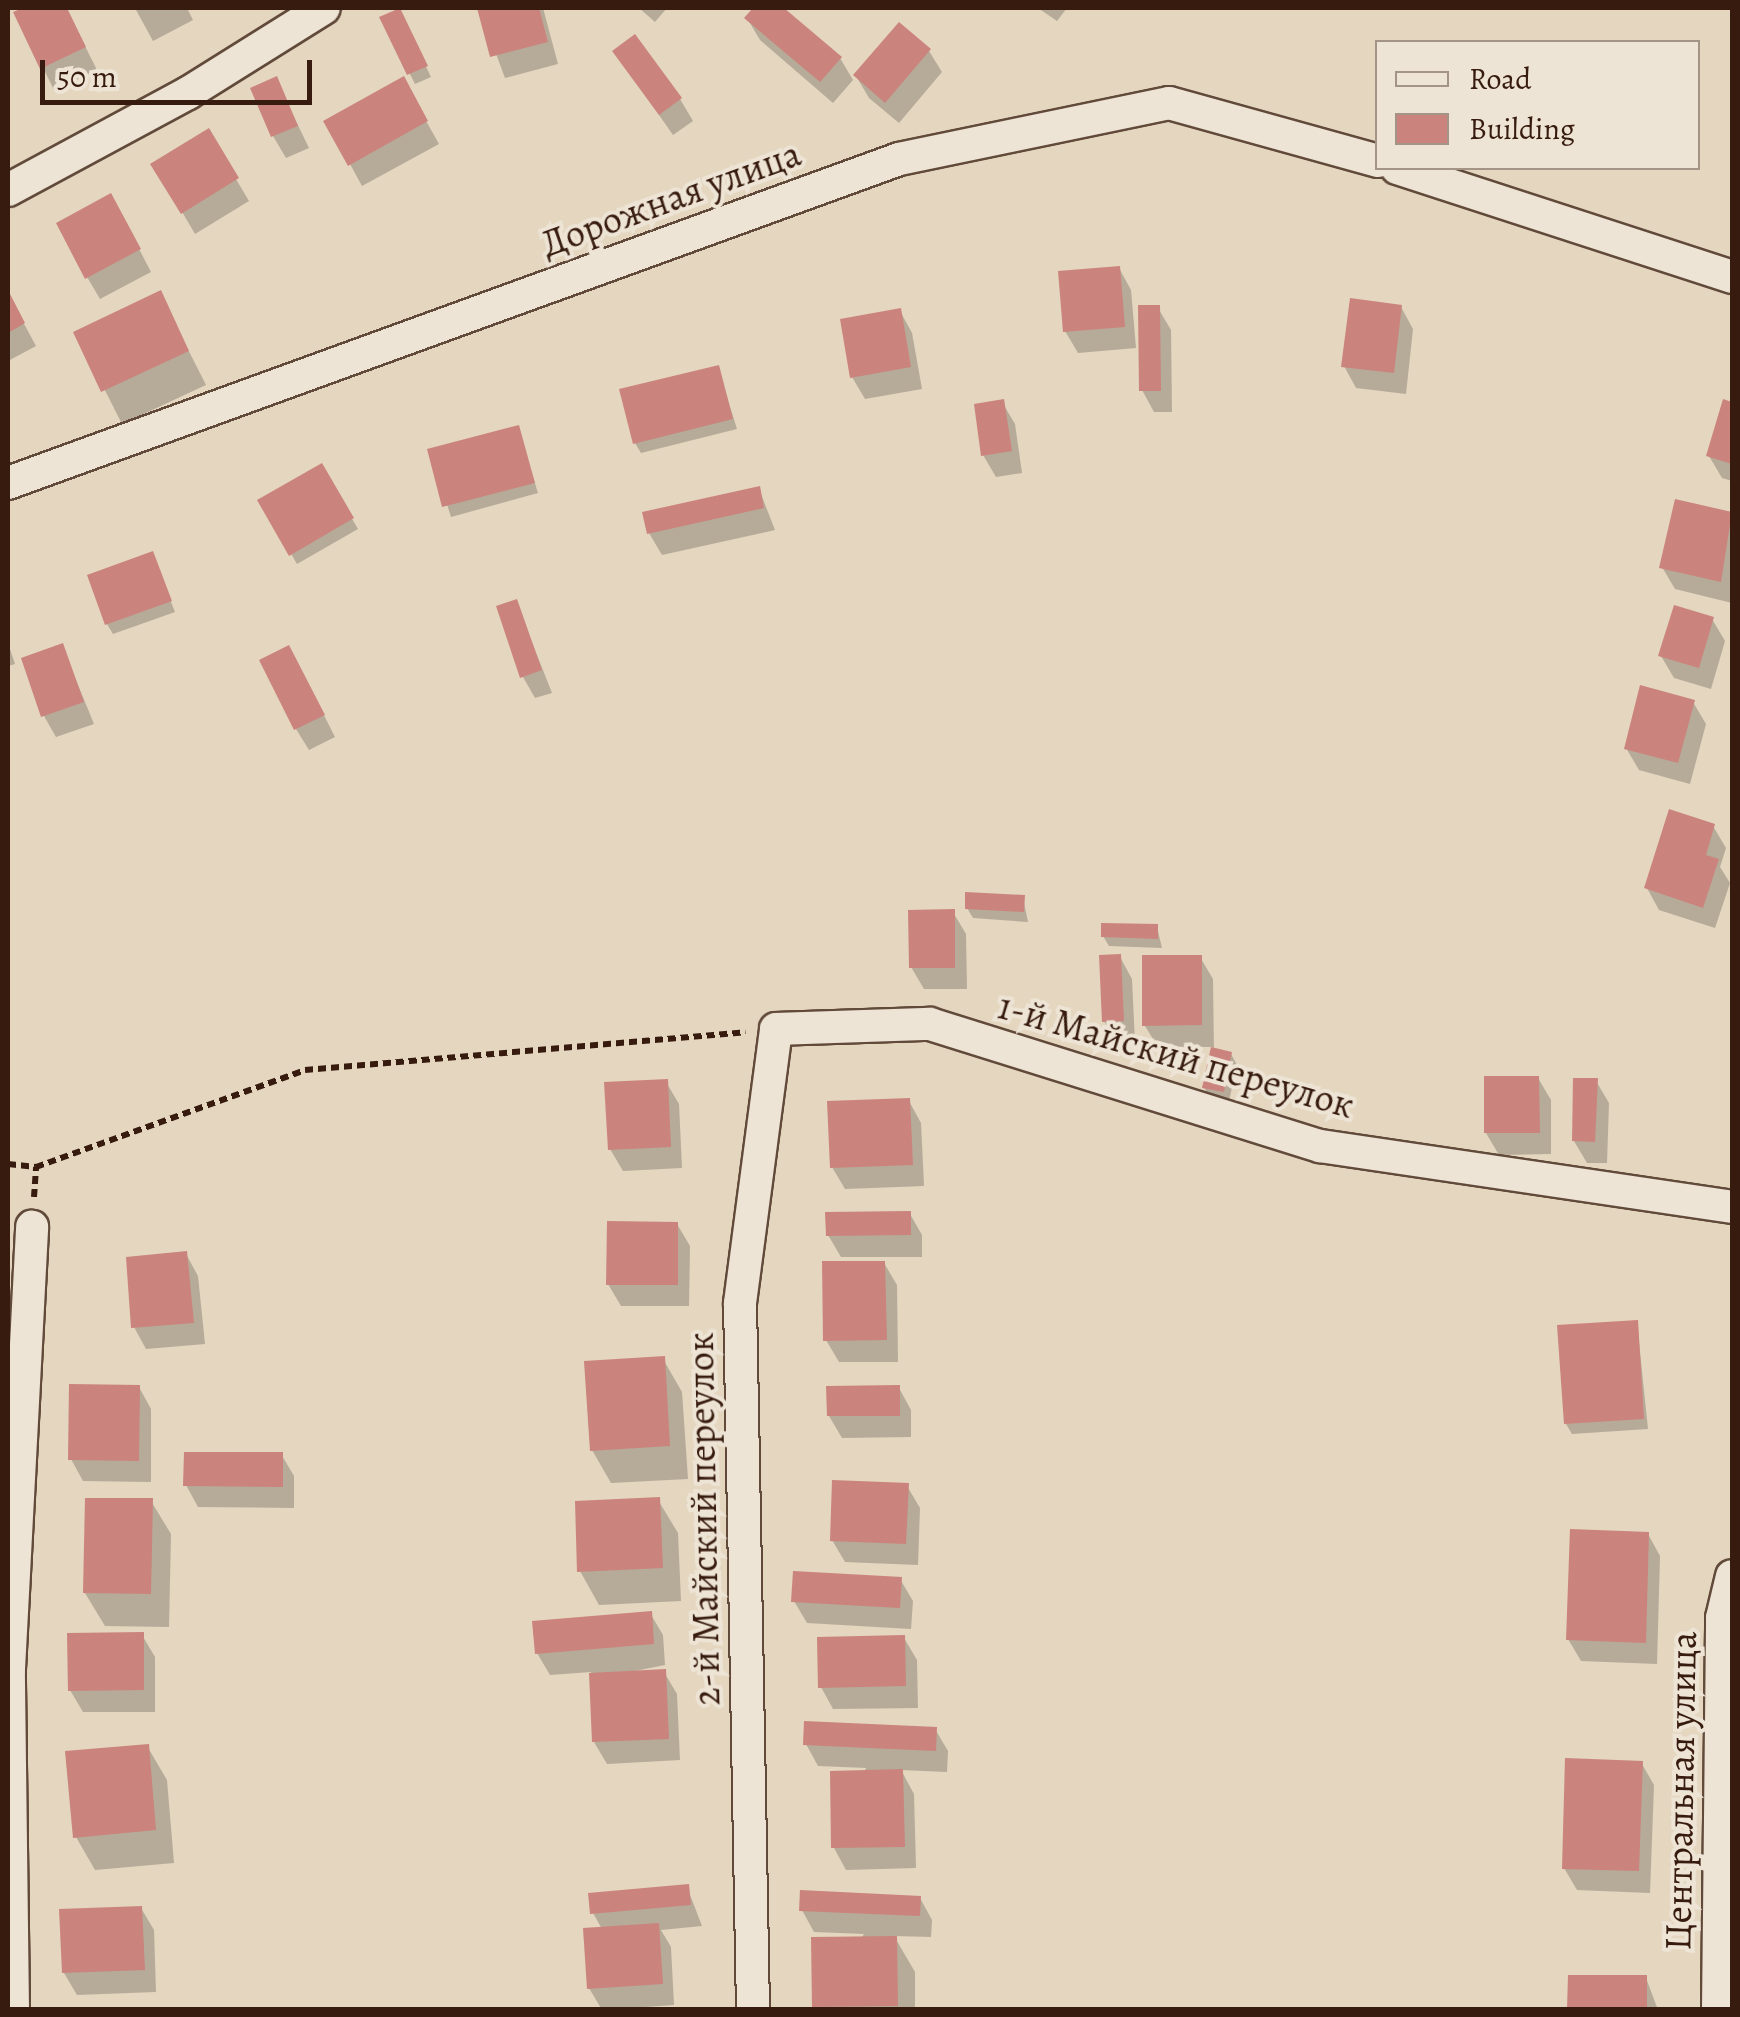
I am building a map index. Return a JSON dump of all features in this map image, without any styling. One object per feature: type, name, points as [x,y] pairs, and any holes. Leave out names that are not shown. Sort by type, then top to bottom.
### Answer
[{"type":"street","points":[[8,190],[188,93],[324,8]]},
{"type":"street","name":"Дорожная улица","points":[[8,482],[899,158],[1169,103],[1375,160]]},
{"type":"street","points":[[1403,170],[1732,277]]},
{"type":"street","name":"1-й Майский переулок","points":[[776,1029],[930,1024],[1320,1146],[1732,1207]]},
{"type":"street","name":"2-й Майский переулок","points":[[753,2010],[740,1303],[776,1029]]},
{"type":"street","points":[[14,2010],[9,1669],[32,1228]]},
{"type":"street","name":"Центральная улица","points":[[1718,2010],[1722,1618],[1732,1576]]},
{"type":"path","points":[[8,1164],[36,1168],[304,1070],[776,1029]]},
{"type":"path","points":[[32,1228],[36,1168]]},
{"type":"building","points":[[23,8],[67,8],[86,47],[40,69],[13,12]]},
{"type":"building","points":[[400,8],[428,66],[407,75],[379,17]]},
{"type":"building","points":[[477,8],[539,8],[548,42],[490,57]]},
{"type":"building","points":[[753,8],[784,8],[842,57],[820,82],[744,18]]},
{"type":"building","points":[[899,22],[931,49],[885,103],[853,75]]},
{"type":"building","points":[[635,34],[682,98],[659,115],[612,51]]},
{"type":"building","points":[[277,76],[298,126],[271,137],[250,88]]},
{"type":"building","points":[[404,76],[428,121],[348,166],[323,121]]},
{"type":"building","points":[[209,128],[239,178],[181,214],[150,164]]},
{"type":"building","points":[[111,193],[141,249],[85,279],[56,223]]},
{"type":"building","points":[[1120,266],[1125,327],[1063,332],[1058,271]]},
{"type":"building","points":[[8,290],[25,323],[8,333]]},
{"type":"building","points":[[161,290],[189,351],[101,392],[73,332]]},
{"type":"building","points":[[1350,298],[1402,305],[1394,373],[1341,367]]},
{"type":"building","points":[[1138,305],[1160,305],[1161,391],[1139,391]]},
{"type":"building","points":[[901,308],[911,367],[850,378],[840,319]]},
{"type":"building","points":[[719,365],[733,419],[633,444],[619,389]]},
{"type":"building","points":[[1004,399],[1012,451],[981,456],[974,404]]},
{"type":"building","points":[[1723,399],[1732,402],[1732,464],[1706,456]]},
{"type":"building","points":[[519,425],[535,483],[442,507],[427,449]]},
{"type":"building","points":[[322,463],[354,518],[289,556],[257,500]]},
{"type":"building","points":[[760,486],[764,508],[647,534],[642,512]]},
{"type":"building","points":[[1675,499],[1732,512],[1721,582],[1659,568]]},
{"type":"building","points":[[153,551],[172,601],[105,625],[87,575]]},
{"type":"building","points":[[517,599],[542,670],[520,678],[496,606]]},
{"type":"building","points":[[1674,605],[1714,617],[1699,668],[1658,656]]},
{"type":"building","points":[[63,643],[84,702],[41,717],[21,658]]},
{"type":"building","points":[[289,645],[325,715],[294,730],[259,660]]},
{"type":"building","points":[[1640,685],[1695,700],[1678,763],[1624,749]]},
{"type":"building","points":[[1669,809],[1715,824],[1706,855],[1719,859],[1703,908],[1644,888]]},
{"type":"building","points":[[965,892],[1025,895],[1024,912],[965,909]]},
{"type":"building","points":[[955,909],[955,968],[909,968],[908,910]]},
{"type":"building","points":[[1101,923],[1158,924],[1158,939],[1101,937]]},
{"type":"building","points":[[1121,954],[1124,1021],[1102,1022],[1099,955]]},
{"type":"building","points":[[1142,955],[1202,955],[1202,1025],[1142,1026]]},
{"type":"building","points":[[1211,1047],[1232,1052],[1224,1092],[1202,1088]]},
{"type":"building","points":[[1484,1076],[1539,1076],[1540,1133],[1484,1133]]},
{"type":"building","points":[[1573,1078],[1598,1078],[1595,1142],[1572,1141]]},
{"type":"building","points":[[668,1079],[671,1147],[608,1150],[604,1082]]},
{"type":"building","points":[[910,1098],[913,1165],[830,1168],[827,1101]]},
{"type":"building","points":[[911,1211],[911,1235],[826,1236],[825,1212]]},
{"type":"building","points":[[607,1221],[678,1222],[678,1285],[606,1285]]},
{"type":"building","points":[[187,1251],[194,1323],[131,1328],[126,1257]]},
{"type":"building","points":[[822,1261],[885,1261],[887,1340],[823,1341]]},
{"type":"building","points":[[1638,1320],[1644,1419],[1564,1424],[1557,1325]]},
{"type":"building","points":[[665,1356],[670,1446],[590,1451],[584,1361]]},
{"type":"building","points":[[69,1384],[140,1385],[139,1461],[68,1460]]},
{"type":"building","points":[[900,1385],[900,1416],[827,1416],[826,1386]]},
{"type":"building","points":[[184,1452],[283,1452],[283,1487],[183,1486]]},
{"type":"building","points":[[832,1480],[909,1483],[906,1544],[830,1541]]},
{"type":"building","points":[[660,1497],[663,1568],[577,1572],[575,1501]]},
{"type":"building","points":[[85,1498],[153,1498],[151,1594],[83,1593]]},
{"type":"building","points":[[1570,1529],[1649,1532],[1646,1643],[1566,1640]]},
{"type":"building","points":[[793,1571],[902,1577],[900,1608],[791,1602]]},
{"type":"building","points":[[652,1611],[654,1644],[535,1654],[532,1621]]},
{"type":"building","points":[[144,1632],[144,1690],[68,1691],[67,1633]]},
{"type":"building","points":[[905,1635],[906,1686],[818,1688],[817,1637]]},
{"type":"building","points":[[666,1669],[669,1739],[592,1742],[589,1673]]},
{"type":"building","points":[[804,1721],[937,1727],[936,1751],[803,1745]]},
{"type":"building","points":[[149,1744],[156,1830],[73,1838],[65,1751]]},
{"type":"building","points":[[1565,1758],[1643,1761],[1639,1871],[1562,1869]]},
{"type":"building","points":[[903,1769],[905,1847],[831,1848],[830,1771]]},
{"type":"building","points":[[689,1884],[691,1905],[590,1914],[588,1893]]},
{"type":"building","points":[[800,1890],[921,1896],[920,1916],[799,1911]]},
{"type":"building","points":[[142,1906],[145,1970],[62,1973],[59,1909]]},
{"type":"building","points":[[659,1923],[663,1984],[587,1989],[583,1928]]},
{"type":"building","points":[[897,1936],[898,2006],[812,2007],[811,1937]]},
{"type":"building","points":[[1568,1975],[1647,1975],[1647,2010],[1567,2010]]}]
